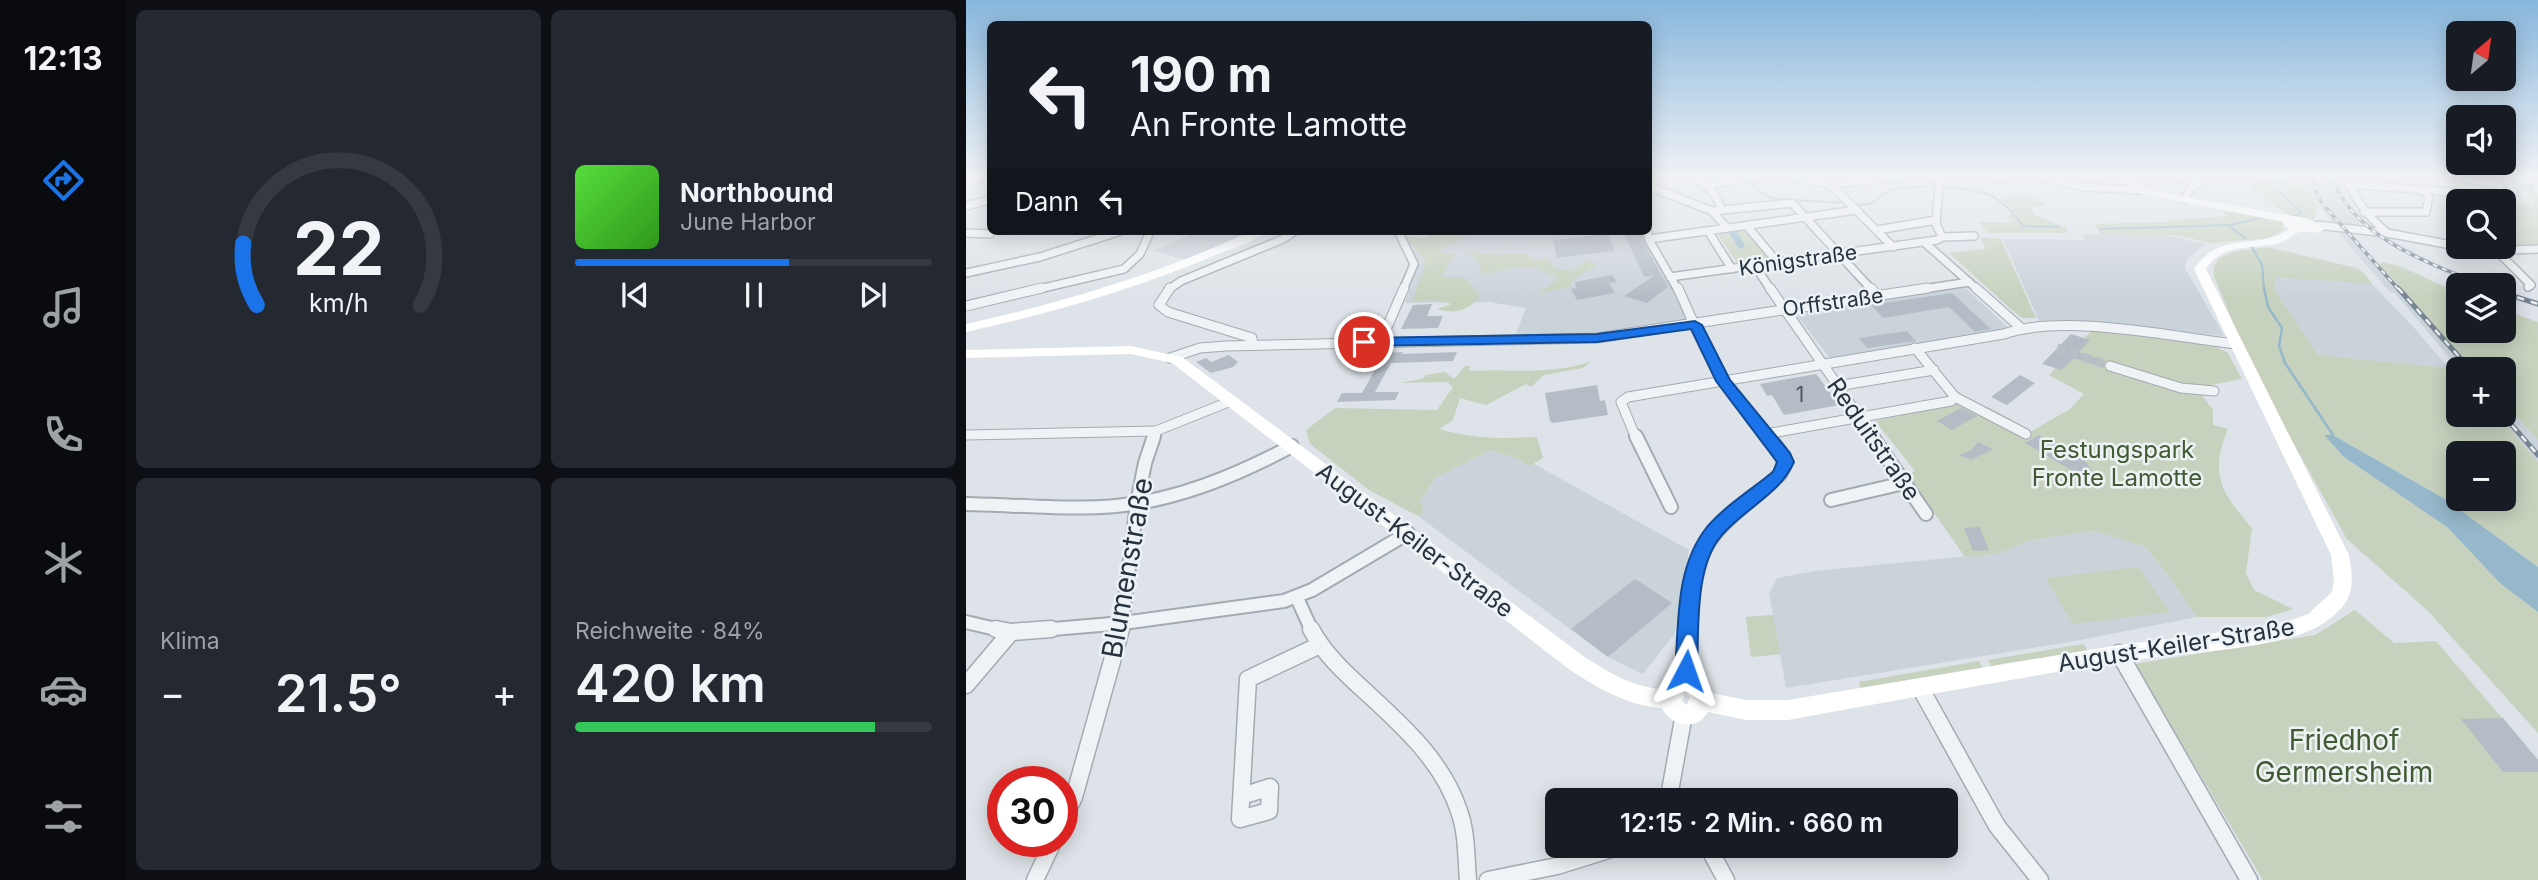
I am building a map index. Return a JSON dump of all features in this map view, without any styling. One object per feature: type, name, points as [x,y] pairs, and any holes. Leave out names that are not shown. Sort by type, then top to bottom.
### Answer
[{"type":"street","points":[[1716,216],[1727,228]]},
{"type":"street","points":[[1652,235],[1709,233],[1727,228],[1819,216]]},
{"type":"street","points":[[1863,216],[1894,247]]},
{"type":"street","points":[[1937,216],[1942,237]]},
{"type":"street","points":[[2264,216],[2446,244]]},
{"type":"street","points":[[2368,216],[2387,233]]},
{"type":"street","points":[[1807,218],[1878,296]]},
{"type":"street","points":[[1877,230],[1936,220]]},
{"type":"street","name":"August-Keiler-Straße","points":[[1170,358],[1408,533],[1578,664],[1645,698],[1686,700],[1746,710],[1773,711],[1921,690],[2119,653],[2255,636],[2295,627],[2315,619],[2333,604],[2341,594],[2344,580],[2340,555],[2201,274],[2201,265],[2210,255],[2223,248],[2281,240],[2291,222]]},
{"type":"street","points":[[1747,226],[1779,263]]},
{"type":"street","points":[[966,233],[987,234]]},
{"type":"street","points":[[1709,233],[1732,269]]},
{"type":"street","points":[[966,273],[1040,257],[1109,235]]},
{"type":"street","points":[[966,306],[1124,269],[1134,263],[1142,253],[1149,235]]},
{"type":"street","points":[[966,328],[1039,311],[1132,284],[1202,258],[1252,235]]},
{"type":"street","points":[[1253,345],[1252,338],[1168,312],[1159,305],[1169,288],[1181,281],[1289,235]]},
{"type":"street","points":[[1381,341],[1414,264],[1400,235]]},
{"type":"street","points":[[1648,235],[1724,381],[1784,456],[1783,470],[1715,531],[1704,544],[1695,566],[1686,700],[1672,788]]},
{"type":"street","name":"Königstraße","points":[[1670,277],[1925,243],[1942,237],[1974,236]]},
{"type":"street","points":[[1925,243],[2021,328]]},
{"type":"street","points":[[2516,250],[2538,249]]},
{"type":"street","points":[[2509,259],[2531,285],[2528,287]]},
{"type":"street","name":"Reduitstraße","points":[[1755,266],[1926,514]]},
{"type":"street","name":"Orffstraße","points":[[1170,358],[1200,348],[1253,345],[1597,338],[1969,282]]},
{"type":"street","points":[[1671,507],[1625,415],[1621,404],[1624,398],[2013,333],[2021,328],[2073,325],[2236,344]]},
{"type":"street","points":[[1915,348],[1955,397],[2026,434]]},
{"type":"street","points":[[966,354],[1131,350],[1170,358]]},
{"type":"street","points":[[2110,366],[2187,390],[2214,390]]},
{"type":"street","points":[[1837,386],[1934,370]]},
{"type":"street","points":[[1766,434],[1951,401],[1955,397]]},
{"type":"street","points":[[966,435],[1156,431],[1231,401]]},
{"type":"street","name":"Blumenstraße","points":[[1078,783],[1124,622],[1137,503],[1144,463],[1156,431]]},
{"type":"street","points":[[966,504],[1098,506],[1137,503],[1233,475],[1292,446]]},
{"type":"street","points":[[1831,500],[1904,483]]},
{"type":"street","points":[[966,622],[1011,632],[1124,622],[1268,604],[1297,598],[1408,533]]},
{"type":"street","points":[[1297,598],[1320,645],[1412,737],[1445,779],[1459,811],[1465,840],[1468,880]]},
{"type":"street","points":[[966,685],[1011,632]]},
{"type":"street","points":[[1242,796],[1248,679],[1320,645]]},
{"type":"street","points":[[2119,653],[2249,880]]},
{"type":"street","points":[[1921,690],[1997,826],[2040,880]]},
{"type":"street","points":[[1035,880],[1046,857]]},
{"type":"street","points":[[1488,880],[1582,858]]},
{"type":"street","points":[[1714,858],[1726,880]]},
{"type":"shaded area","points":[[2327,216],[2358,216],[2365,223],[2345,227],[2446,338],[2446,343],[2450,343],[2463,357],[2449,357],[2395,293],[2390,292]]},
{"type":"shaded area","points":[[2082,234],[2168,235],[2205,244],[2188,258],[2185,268],[2224,336],[2068,320],[2039,321],[2003,239],[2085,240]]},
{"type":"shaded area","points":[[1189,235],[1242,235],[1187,260],[1154,251]]},
{"type":"shaded area","points":[[1448,235],[1645,235],[1687,319],[1596,333],[1516,334],[1526,308],[1489,302],[1405,303],[1417,269],[1413,251]]},
{"type":"shaded area","points":[[2372,235],[2386,237],[2459,273],[2445,273]]},
{"type":"shaded area","points":[[2276,276],[2372,284],[2417,331],[2446,368],[2318,355],[2275,291]]},
{"type":"shaded area","points":[[1964,287],[2011,330],[1831,359],[1794,312]]},
{"type":"shaded area","points":[[2516,415],[2538,440],[2538,462],[2508,427],[2516,427]]},
{"type":"shaded area","points":[[1490,450],[1516,458],[1530,466],[1534,464],[1689,550],[1675,633],[1643,674],[1608,657],[1418,516],[1425,512],[1420,501],[1434,479]]},
{"type":"shaded area","points":[[2094,531],[2145,547],[2197,617],[2075,641],[1786,688],[1780,654],[1751,657],[1746,617],[1773,615],[1769,593],[1777,578],[1815,571],[2000,553],[2031,540]]},
{"type":"green space","points":[[2008,216],[2038,216],[2067,228],[2067,233],[1989,233],[1978,222],[2011,223]]},
{"type":"green space","points":[[2262,216],[2283,222],[2283,230],[2269,238],[2212,243],[2175,235],[2101,234],[2094,224]]},
{"type":"green space","points":[[2290,216],[2315,216],[2314,220]]},
{"type":"green space","points":[[2516,216],[2538,216],[2538,247],[2516,247]]},
{"type":"green space","points":[[1744,228],[1771,261],[1739,265],[1715,231]]},
{"type":"green space","points":[[1429,235],[1470,235],[1440,252],[1455,254],[1442,277],[1464,277],[1480,296],[1471,305],[1450,311],[1437,309],[1452,304],[1435,300],[1412,301],[1426,262],[1404,236],[1423,238]]},
{"type":"green space","points":[[1981,238],[2001,239],[2036,318],[2022,318],[1949,253],[1985,249]]},
{"type":"green space","points":[[2268,247],[2363,272],[2372,284],[2276,277],[2275,291],[2318,355],[2446,368],[2446,427],[2508,427],[2538,462],[2538,567],[2461,511],[2516,511],[2516,441],[2446,441],[2446,500],[2333,435],[2325,436],[2344,457],[2447,527],[2501,584],[2538,612],[2538,733],[2430,613],[2347,539],[2251,367],[2214,276],[2214,266],[2219,258],[2232,252]]},
{"type":"green space","points":[[1476,252],[1492,255],[1528,253],[1530,260],[1548,260],[1555,268],[1572,271],[1589,259],[1597,265],[1572,280],[1569,287],[1538,294],[1559,279],[1535,268],[1514,268],[1483,274],[1479,262],[1466,255]]},
{"type":"green space","points":[[2383,262],[2402,267],[2446,287],[2446,338],[2378,264]]},
{"type":"green space","points":[[2516,314],[2538,322],[2538,440],[2516,415],[2516,357],[2463,357],[2450,343],[2516,343]]},
{"type":"green space","name":"Festungspark Fronte Lamotte","points":[[2093,329],[2213,345],[2228,353],[2242,379],[2198,390],[2213,410],[2213,425],[2228,429],[2219,459],[2221,482],[2232,504],[2252,528],[2246,573],[2254,590],[2293,609],[2267,617],[2197,617],[2145,547],[2094,531],[2031,540],[2000,553],[1965,557],[1907,474],[1915,471],[1875,421],[1965,399],[1990,408],[2032,431],[2070,409],[2084,394],[2049,375]]},
{"type":"green space","points":[[1592,361],[1583,368],[1544,375],[1531,387],[1526,384],[1486,405],[1460,398],[1453,420],[1439,429],[1488,438],[1537,437],[1543,458],[1530,466],[1516,458],[1490,450],[1434,479],[1420,501],[1425,512],[1418,516],[1369,490],[1310,444],[1306,430],[1335,408],[1437,410],[1453,387],[1447,382],[1399,383],[1422,379],[1426,375],[1445,372],[1454,379],[1465,366],[1470,366],[1469,371],[1546,370]]},
{"type":"green space","points":[[2138,567],[2170,612],[2073,624],[2046,578]]},
{"type":"green space","name":"Friedhof Germersheim","points":[[2355,610],[2394,643],[2436,641],[2538,760],[2538,880],[2263,880],[2134,664],[2315,635]]},
{"type":"green space","points":[[1773,615],[1780,654],[1751,657],[1746,617]]},
{"type":"green space","points":[[2083,644],[2088,651],[2001,664],[2000,667],[1991,667],[1988,660]]},
{"type":"green space","points":[[1979,661],[1983,668],[1861,689],[1859,682]]},
{"type":"water","points":[[2324,435],[2333,435],[2445,499],[2446,511],[2461,511],[2538,567],[2538,612],[2501,584],[2447,527],[2344,457]]},
{"type":"building","points":[[1608,235],[1614,251],[1557,258],[1553,240]]},
{"type":"building","points":[[1625,235],[1641,235],[1668,287],[1647,303],[1624,296],[1655,275],[1644,277]]},
{"type":"building","points":[[1612,275],[1617,282],[1609,283],[1615,293],[1577,300],[1571,289],[1576,288],[1575,282]]},
{"type":"building","points":[[1952,293],[1991,329],[1975,332],[1949,307],[1883,318],[1871,305]]},
{"type":"building","points":[[1432,304],[1427,316],[1443,316],[1438,328],[1401,329],[1413,305]]},
{"type":"building","points":[[1907,331],[1916,341],[1867,348],[1859,338]]},
{"type":"building","points":[[2071,334],[2090,340],[2079,352],[2105,361],[2103,368],[2074,358],[2062,370],[2042,364]]},
{"type":"building","points":[[1403,352],[1402,354],[1457,352],[1453,361],[1391,363],[1375,392],[1399,392],[1395,400],[1337,402],[1342,393],[1362,393],[1379,363],[1359,363],[1364,354]]},
{"type":"building","points":[[1229,355],[1238,362],[1233,367],[1211,373],[1196,362],[1206,358],[1211,362]]},
{"type":"building","points":[[1816,374],[1840,405],[1784,415],[1772,395],[1767,396],[1760,384]]},
{"type":"building","points":[[2020,375],[2035,383],[2007,405],[1991,397]]},
{"type":"building","points":[[1597,385],[1600,401],[1605,400],[1608,415],[1553,423],[1550,421],[1545,393]]},
{"type":"building","points":[[1961,408],[1977,416],[1952,430],[1937,421]]},
{"type":"building","points":[[2039,435],[2085,461],[2095,475],[2071,470],[2025,443]]},
{"type":"building","points":[[1978,442],[1993,449],[1971,460],[1959,455],[1971,450]]},
{"type":"building","points":[[1980,527],[1989,550],[1973,551],[1964,528]]},
{"type":"building","points":[[1635,579],[1672,603],[1608,657],[1571,629]]},
{"type":"building","points":[[2503,718],[2538,760],[2538,772],[2503,772],[2461,719]]},
{"type":"waterway","points":[[2015,216],[2023,226],[2059,227]]},
{"type":"waterway","points":[[2228,225],[2264,217]]},
{"type":"waterway","points":[[2100,229],[2228,225]]},
{"type":"waterway","points":[[2228,225],[2245,238]]},
{"type":"waterway","points":[[1733,233],[1741,245]]},
{"type":"waterway","points":[[2252,247],[2262,265],[2264,290]]},
{"type":"waterway","points":[[2264,288],[2268,307],[2282,328],[2279,346],[2285,363],[2333,435]]},
{"type":"tunnel","points":[[2057,348],[2110,366]]},
{"type":"railway","points":[[2333,216],[2399,290]]},
{"type":"railway","points":[[2356,216],[2394,245],[2454,273]]},
{"type":"railway","points":[[2398,288],[2459,357]]},
{"type":"railway","points":[[2516,297],[2538,304]]},
{"type":"railway","points":[[2514,427],[2538,455]]},
{"type":"route","points":[[1364,342],[1597,338],[1695,325],[1724,381],[1784,456],[1785,466],[1780,474],[1729,518],[1704,544],[1695,566],[1693,580],[1686,671]]}]
